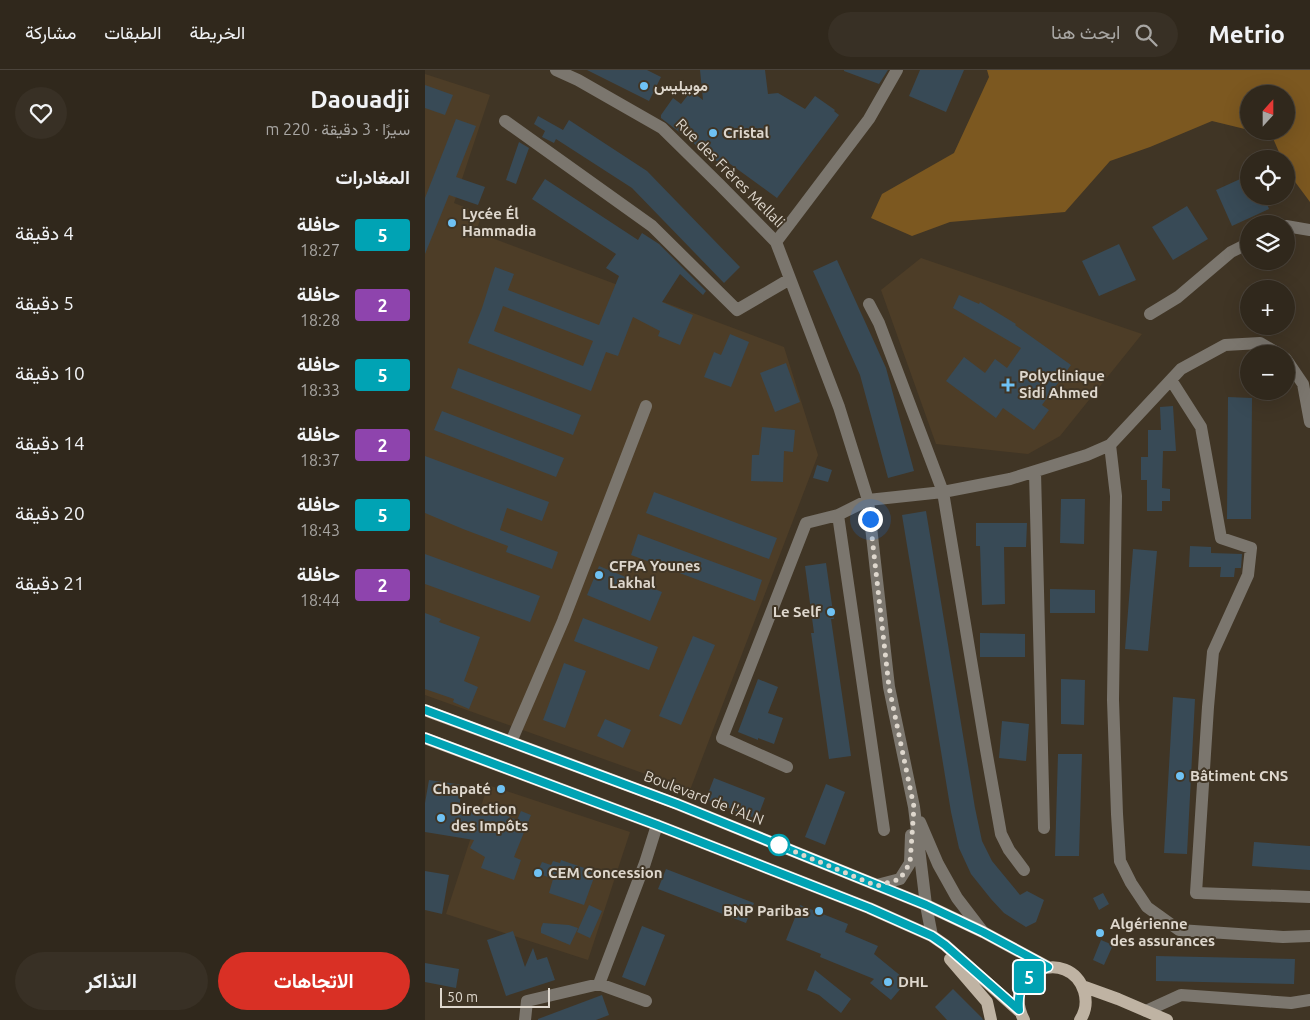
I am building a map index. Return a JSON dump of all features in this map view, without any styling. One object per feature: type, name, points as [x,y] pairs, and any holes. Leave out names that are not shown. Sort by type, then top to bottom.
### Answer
[{"type":"main road","name":"Boulevard de l'ALN","points":[[425,710],[677,804],[926,905],[983,932],[1048,967],[1068,971],[1076,977],[1082,986]]},
{"type":"main road","points":[[425,738],[657,825],[869,908],[932,936],[945,945],[1022,1015]]},
{"type":"main road","points":[[932,936],[987,1002],[991,1020]]},
{"type":"main road","points":[[1022,1015],[1018,999],[1021,987],[1027,978],[1037,970],[1048,967]]},
{"type":"main road","points":[[1082,986],[1167,1020]]},
{"type":"main road","points":[[1080,1020],[1086,1005],[1086,995],[1082,986]]},
{"type":"street","name":"Rue des Frères Mellali","points":[[556,70],[578,80],[661,128],[776,242]]},
{"type":"street","points":[[897,70],[869,119],[776,242],[839,406],[868,500],[889,687],[914,807],[926,905],[932,936]]},
{"type":"street","points":[[505,121],[652,226],[737,310],[790,279]]},
{"type":"street","points":[[1295,228],[1310,230]]},
{"type":"street","points":[[1150,314],[1178,297],[1231,252],[1240,248]]},
{"type":"street","points":[[869,304],[886,338],[943,492],[1001,834],[1009,850],[1024,870]]},
{"type":"street","points":[[787,766],[722,738],[806,523],[838,515],[868,500],[943,492],[1011,479],[1087,455],[1110,445],[1181,369],[1225,345],[1260,343],[1263,345]]},
{"type":"street","points":[[1295,372],[1303,384],[1310,422]]},
{"type":"street","points":[[1171,380],[1201,427],[1221,538],[1251,548],[1248,575],[1213,652],[1196,893],[1310,897]]},
{"type":"street","points":[[511,742],[563,621],[646,406]]},
{"type":"street","points":[[1110,445],[1117,496],[1113,700],[1120,861],[1131,883],[1147,907],[1179,930],[1283,937],[1310,936]]},
{"type":"street","points":[[1035,472],[1044,828]]},
{"type":"street","points":[[838,515],[883,830]]},
{"type":"street","points":[[877,886],[900,879],[910,863],[914,807]]},
{"type":"street","points":[[914,807],[938,864],[957,898],[983,932]]},
{"type":"street","points":[[599,984],[645,863],[657,825]]},
{"type":"street","points":[[525,1020],[527,1001],[599,984],[646,1001]]},
{"type":"street","points":[[1146,1011],[1181,995],[1291,1003],[1310,1000]]},
{"type":"shaded area","points":[[987,70],[1310,70],[1310,202],[1295,182],[1295,150],[1278,150],[1274,140],[1295,140],[1295,85],[1240,85],[1240,128],[1212,121],[1150,147],[1110,161],[1065,212],[950,222],[912,236],[871,218],[882,194],[954,153],[989,77]]},
{"type":"shaded area","name":"CFPA Younes Lakhal","points":[[425,74],[490,95],[454,203],[482,214],[476,232],[784,347],[818,455],[690,790],[425,695]]},
{"type":"shaded area","name":"Polyclinique Sidi Ahmed","points":[[921,258],[1142,334],[1060,436],[1028,454],[936,444],[881,290]]},
{"type":"shaded area","name":"CEM Concession","points":[[488,785],[630,832],[588,960],[446,914]]},
{"type":"building","points":[[587,70],[647,70],[661,77],[649,101]]},
{"type":"building","name":"Cristal","points":[[700,70],[765,70],[768,94],[778,93],[805,109],[815,96],[839,115],[777,198],[722,158],[719,163],[661,118],[661,115],[673,98],[681,104],[691,91],[703,100]]},
{"type":"building","points":[[844,70],[888,70],[879,84]]},
{"type":"building","points":[[920,70],[964,70],[946,112],[909,96]]},
{"type":"building","points":[[425,85],[453,95],[445,115],[425,108]]},
{"type":"building","points":[[538,116],[563,130],[569,120],[647,171],[740,267],[724,283],[632,188],[556,139],[554,143],[542,137],[545,131],[534,124]]},
{"type":"building","points":[[456,119],[476,126],[456,177],[485,187],[478,205],[449,195],[425,254],[425,198]]},
{"type":"building","points":[[519,142],[529,148],[516,184],[506,180]]},
{"type":"building","points":[[545,179],[638,240],[642,233],[659,244],[706,291],[703,295],[680,274],[662,302],[693,315],[680,345],[658,336],[660,331],[633,317],[618,356],[606,352],[591,391],[468,343],[495,267],[514,274],[508,290],[599,325],[619,276],[606,268],[616,254],[532,199]],"holes":[[[503,306],[593,341],[583,366],[494,331]]]},
{"type":"building","points":[[1240,179],[1240,205],[1267,205],[1269,209],[1256,215],[1240,215],[1240,222],[1232,226],[1216,190]]},
{"type":"building","points":[[1187,206],[1208,239],[1173,260],[1152,227]]},
{"type":"building","points":[[1119,244],[1136,280],[1099,296],[1082,261]]},
{"type":"building","points":[[837,260],[886,368],[914,471],[888,478],[860,375],[813,271]]},
{"type":"building","points":[[959,295],[979,304],[980,302],[1016,324],[1071,365],[1042,405],[1049,410],[1034,430],[1003,408],[996,418],[946,381],[964,357],[985,373],[995,359],[1007,368],[1021,348],[953,308]]},
{"type":"building","points":[[730,334],[749,342],[731,387],[704,377],[714,352],[721,355]]},
{"type":"building","points":[[786,363],[800,402],[775,412],[760,373]]},
{"type":"building","points":[[458,368],[581,415],[573,435],[451,388]]},
{"type":"building","points":[[1228,397],[1240,398],[1240,400],[1252,400],[1251,519],[1227,519]]},
{"type":"building","points":[[1173,406],[1176,451],[1163,451],[1162,488],[1170,489],[1170,501],[1162,501],[1162,511],[1147,511],[1147,480],[1141,480],[1141,457],[1148,457],[1148,430],[1161,430],[1160,407]]},
{"type":"building","points":[[442,411],[564,458],[556,477],[434,430]]},
{"type":"building","points":[[762,427],[795,430],[793,452],[784,451],[783,482],[751,481],[752,455],[759,455]]},
{"type":"building","points":[[425,456],[549,502],[542,521],[507,508],[500,530],[558,552],[552,569],[506,552],[508,546],[425,513]]},
{"type":"building","points":[[817,465],[832,470],[828,482],[813,478]]},
{"type":"building","points":[[654,492],[777,538],[769,559],[646,513]]},
{"type":"building","points":[[1061,499],[1085,499],[1084,544],[1060,543]]},
{"type":"building","points":[[926,511],[982,841],[992,861],[1020,895],[1027,891],[1044,900],[1036,922],[1026,927],[1004,913],[991,899],[971,874],[959,848],[951,812],[902,515]]},
{"type":"building","points":[[976,523],[1027,523],[1026,547],[1004,547],[1005,604],[982,605],[980,546],[976,546]]},
{"type":"building","points":[[638,534],[762,580],[755,601],[631,555]]},
{"type":"building","points":[[1190,546],[1211,547],[1211,553],[1242,554],[1241,568],[1235,568],[1234,577],[1220,577],[1221,567],[1189,567]]},
{"type":"building","points":[[1133,549],[1157,551],[1148,651],[1125,649]]},
{"type":"building","points":[[425,554],[540,596],[530,622],[425,584]]},
{"type":"building","points":[[826,563],[834,619],[831,619],[851,756],[829,759],[811,633],[814,633],[805,566]]},
{"type":"building","points":[[599,566],[662,592],[650,621],[587,595]]},
{"type":"building","points":[[1050,589],[1095,590],[1095,613],[1050,613]]},
{"type":"building","points":[[425,613],[441,619],[439,622],[480,637],[464,681],[478,687],[469,709],[453,702],[454,699],[425,689]]},
{"type":"building","points":[[583,618],[658,647],[649,670],[574,641]]},
{"type":"building","points":[[980,633],[1025,634],[1025,657],[980,657]]},
{"type":"building","points":[[693,636],[715,645],[681,725],[659,716]]},
{"type":"building","points":[[564,663],[586,671],[565,728],[543,720]]},
{"type":"building","points":[[758,679],[778,687],[768,713],[783,718],[774,744],[738,732]]},
{"type":"building","points":[[1061,679],[1085,680],[1084,725],[1061,724]]},
{"type":"building","name":"Bâtiment CNS","points":[[1173,697],[1195,699],[1187,854],[1164,853]]},
{"type":"building","points":[[605,719],[631,730],[623,748],[597,736]]},
{"type":"building","points":[[1002,721],[1029,724],[1026,761],[999,758]]},
{"type":"building","points":[[1058,754],[1082,754],[1079,856],[1055,856]]},
{"type":"building","points":[[714,778],[765,798],[757,819],[706,799]]},
{"type":"building","points":[[429,780],[463,785],[459,807],[482,816],[486,807],[517,820],[521,811],[531,815],[514,857],[521,860],[514,880],[481,868],[485,857],[470,848],[474,840],[425,832],[425,803]]},
{"type":"building","points":[[826,784],[845,792],[825,845],[805,837]]},
{"type":"building","points":[[1254,842],[1310,846],[1310,870],[1252,866]]},
{"type":"building","points":[[561,860],[596,872],[584,905],[549,893],[553,879],[537,873],[542,862],[551,865],[553,861],[560,863]]},
{"type":"building","points":[[666,869],[754,903],[746,923],[658,889]]},
{"type":"building","points":[[425,871],[449,875],[442,914],[425,910]]},
{"type":"building","points":[[1103,893],[1109,904],[1099,910],[1093,898]]},
{"type":"building","points":[[589,905],[602,911],[590,938],[577,932]]},
{"type":"building","points":[[800,905],[848,924],[845,932],[878,946],[874,954],[907,981],[891,1000],[870,983],[874,979],[820,957],[821,954],[786,940]]},
{"type":"building","points":[[543,923],[569,925],[578,928],[570,945],[541,933]]},
{"type":"building","points":[[642,926],[665,935],[645,986],[622,977]]},
{"type":"building","points":[[513,931],[525,967],[533,948],[537,960],[547,957],[555,980],[506,996],[487,940]]},
{"type":"building","points":[[1101,940],[1113,945],[1104,965],[1093,960]]},
{"type":"building","points":[[1156,956],[1295,959],[1294,984],[1156,981]]},
{"type":"building","points":[[425,963],[459,969],[456,988],[425,982]]},
{"type":"building","points":[[815,970],[851,999],[841,1013],[819,995],[807,990]]},
{"type":"building","points":[[953,989],[983,1020],[947,1020],[935,1007]]},
{"type":"building","points":[[602,995],[609,1015],[596,1020],[538,1020],[538,1019]]},
{"type":"bus line","name":"5","points":[[425,710],[677,804],[926,905],[983,932],[1048,967],[1037,970],[1027,978],[1021,987],[1018,999],[1019,1010],[945,945],[932,936],[852,901],[425,738]]},
{"type":"place","name":"موبيليس","points":[[644,86]]},
{"type":"place","name":"Cristal","points":[[713,133]]},
{"type":"place","name":"Lycée Él Hammadia","points":[[452,223]]},
{"type":"place","name":"Polyclinique Sidi Ahmed","points":[[1008,385]]},
{"type":"place","name":"CFPA Younes Lakhal","points":[[599,575]]},
{"type":"place","name":"Le Self","points":[[831,612]]},
{"type":"place","name":"Bâtiment CNS","points":[[1180,776]]},
{"type":"place","name":"Chapaté","points":[[501,789]]},
{"type":"place","name":"Direction des Impôts","points":[[441,818]]},
{"type":"place","name":"CEM Concession","points":[[538,873]]},
{"type":"place","name":"BNP Paribas","points":[[819,911]]},
{"type":"place","name":"Algérienne des assurances","points":[[1100,933]]},
{"type":"place","name":"DHL","points":[[888,982]]},
{"type":"route","points":[[779,845],[877,886],[900,879],[910,863],[914,807],[889,687],[870,519]]}]
